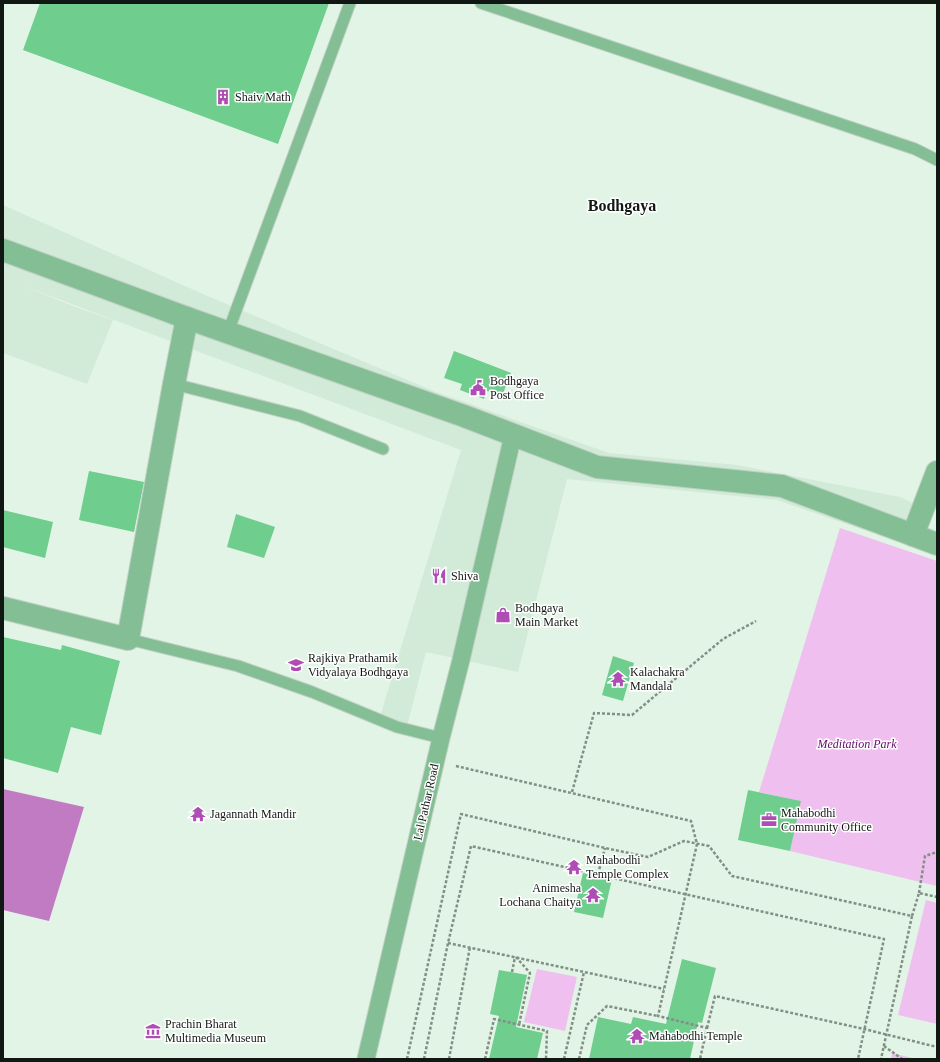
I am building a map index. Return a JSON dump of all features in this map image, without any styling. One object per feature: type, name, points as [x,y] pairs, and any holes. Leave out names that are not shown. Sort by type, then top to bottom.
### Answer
[{"type":"street","points":[[3,250],[187,318],[464,416],[597,467],[782,486],[937,544]]},
{"type":"street","points":[[3,608],[128,638],[187,318]]},
{"type":"street","name":"Lal Pathar Road","points":[[366,1059],[513,435]]},
{"type":"street","points":[[912,535],[936,476]]},
{"type":"lane","points":[[228,332],[350,3]]},
{"type":"lane","points":[[481,3],[915,149],[937,160]]},
{"type":"lane","points":[[174,384],[300,416],[383,449]]},
{"type":"lane","points":[[128,638],[238,666],[312,692],[397,728],[441,738]]},
{"type":"path","points":[[572,792],[594,713],[632,715],[723,639],[756,621]]},
{"type":"path","points":[[436,762],[572,792],[691,821],[697,844],[687,894],[658,1016]]},
{"type":"path","points":[[407,1059],[461,814],[648,857],[684,841],[709,846],[732,876],[912,916]]},
{"type":"path","points":[[424,1059],[448,943],[471,846],[884,939],[858,1059]]},
{"type":"path","points":[[598,874],[605,848]]},
{"type":"path","points":[[881,1059],[912,916],[919,893],[925,856],[937,852]]},
{"type":"path","points":[[919,893],[937,897]]},
{"type":"path","points":[[448,943],[664,989]]},
{"type":"path","points":[[449,1059],[470,947]]},
{"type":"path","points":[[512,972],[515,957]]},
{"type":"path","points":[[515,957],[530,974],[519,1025]]},
{"type":"path","points":[[564,1059],[584,972]]},
{"type":"path","points":[[700,1059],[716,996],[864,1029],[937,1048]]},
{"type":"path","points":[[579,1059],[587,1025],[607,1006],[707,1028]]},
{"type":"path","points":[[485,1059],[494,1019],[547,1031],[546,1059]]},
{"type":"path","points":[[884,1046],[902,1059]]},
{"type":"shaded area","points":[[3,205],[203,294],[436,392],[609,453],[737,465],[900,497],[923,508],[910,546],[777,500],[567,479],[518,672],[426,652],[406,730],[379,720],[461,450],[21,285],[113,320],[87,384],[3,353]]},
{"type":"shaded area","points":[[3,789],[84,807],[49,921],[3,910]]},
{"type":"green space","name":"Meditation Park","points":[[840,528],[937,561],[937,886],[790,851],[800,801],[759,792]]},
{"type":"green space","points":[[926,900],[937,903],[937,1024],[898,1015]]},
{"type":"green space","points":[[537,969],[577,977],[565,1031],[524,1022]]},
{"type":"green space","points":[[892,1053],[916,1059],[891,1059]]},
{"type":"building","name":"Shaiv Math","points":[[40,3],[329,3],[278,144],[23,50]]},
{"type":"building","points":[[454,351],[511,373],[502,396],[487,391],[484,399],[460,390],[462,384],[444,378]]},
{"type":"building","points":[[89,471],[144,482],[134,532],[79,520]]},
{"type":"building","points":[[3,510],[53,522],[45,558],[3,547]]},
{"type":"building","points":[[236,514],[275,527],[264,558],[227,547]]},
{"type":"building","points":[[3,637],[61,650],[62,645],[120,661],[101,735],[71,727],[58,773],[3,758]]},
{"type":"building","name":"Kalachakra Mandala","points":[[613,656],[634,663],[623,701],[602,695]]},
{"type":"building","name":"Mahabodhi Community Office","points":[[748,790],[801,801],[790,851],[738,840]]},
{"type":"building","name":"Animesha Lochana Chaitya","points":[[583,873],[612,879],[603,918],[574,912]]},
{"type":"building","points":[[682,959],[716,968],[702,1023],[698,1022],[690,1059],[589,1059],[598,1017],[631,1024],[633,1017],[666,1024]]},
{"type":"building","points":[[499,970],[527,975],[516,1027],[543,1033],[537,1059],[489,1059],[499,1016],[490,1014]]},
{"type":"place","name":"Shaiv Math","points":[[223,97]]},
{"type":"place","name":"Bodhgaya Post Office","points":[[478,388]]},
{"type":"place","name":"Shiva","points":[[439,576]]},
{"type":"place","name":"Bodhgaya Main Market","points":[[503,615]]},
{"type":"place","name":"Rajkiya Prathamik Vidyalaya Bodhgaya","points":[[296,665]]},
{"type":"place","name":"Kalachakra Mandala","points":[[618,679]]},
{"type":"place","name":"Jagannath Mandir","points":[[198,814]]},
{"type":"place","name":"Mahabodhi Community Office","points":[[769,820]]},
{"type":"place","name":"Mahabodhi Temple Complex","points":[[574,867]]},
{"type":"place","name":"Animesha Lochana Chaitya","points":[[593,895]]},
{"type":"place","name":"Prachin Bharat Multimedia Museum","points":[[153,1031]]},
{"type":"place","name":"Mahabodhi Temple","points":[[637,1036]]},
{"type":"district","name":"Bodhgaya","points":[[622,205]]}]
